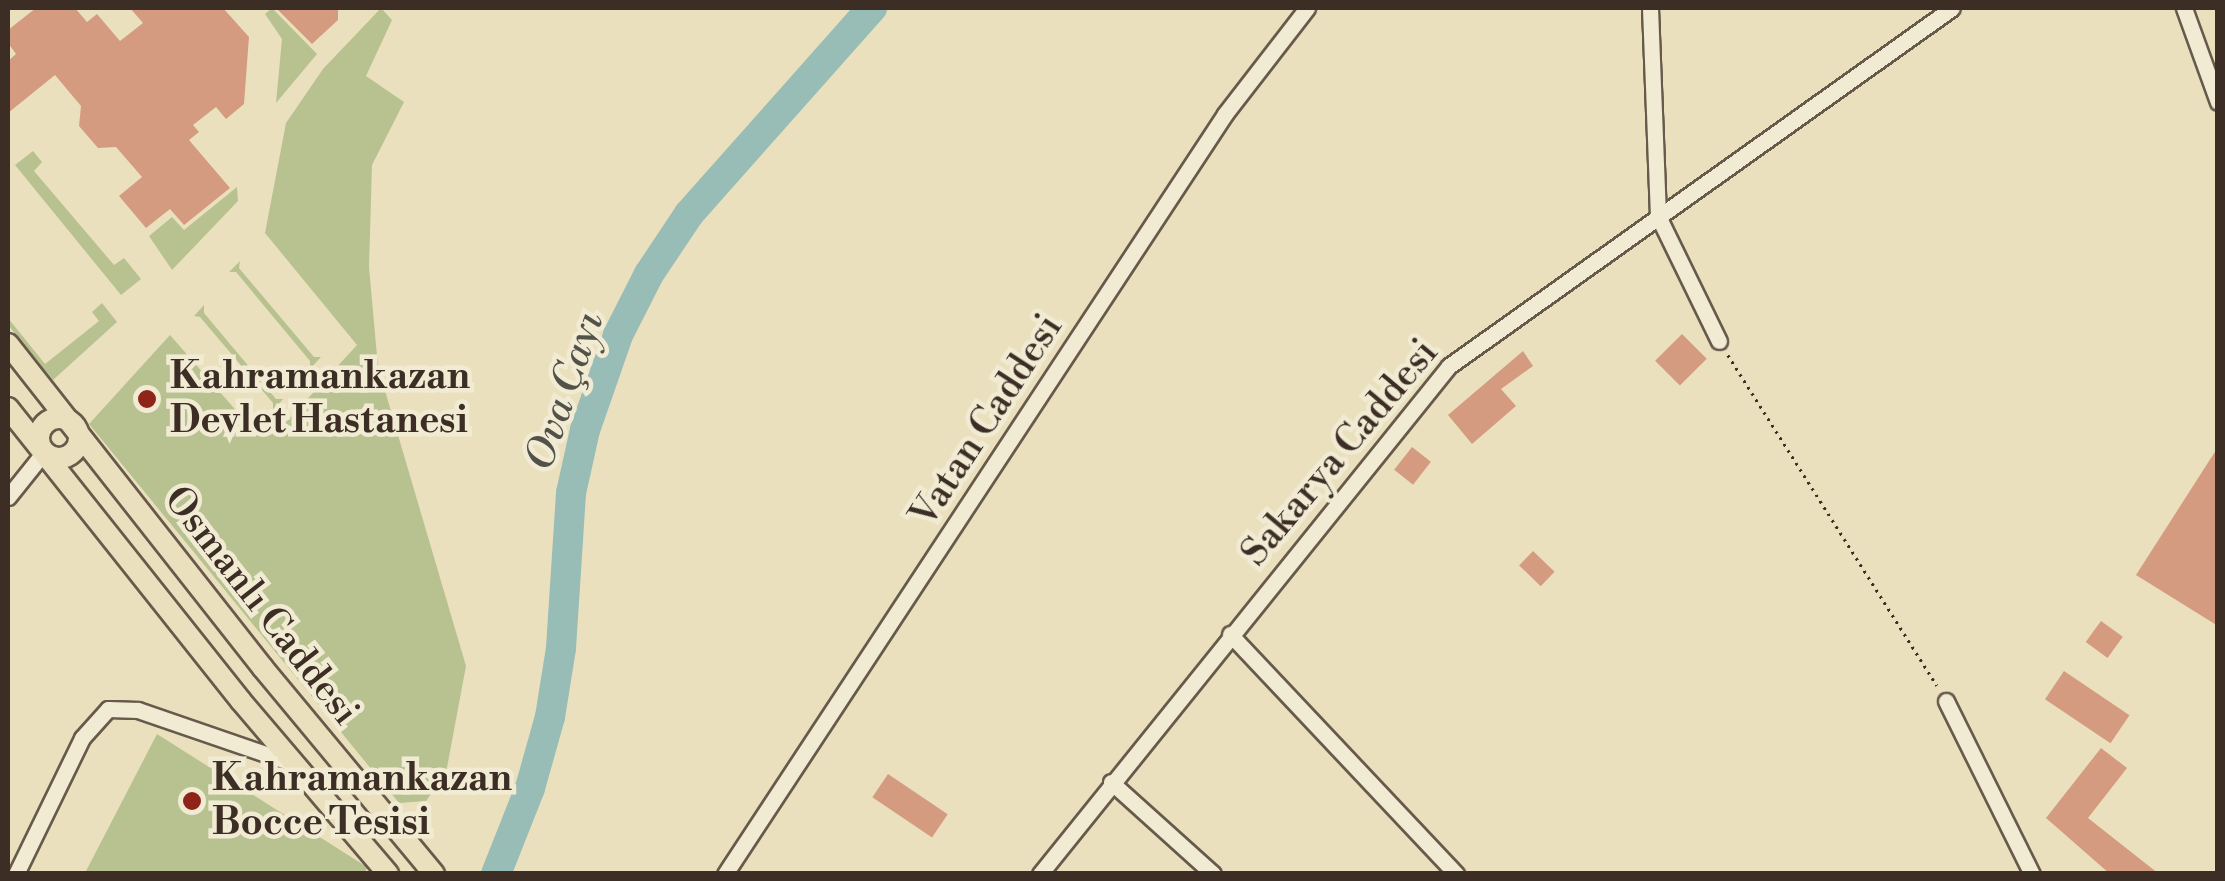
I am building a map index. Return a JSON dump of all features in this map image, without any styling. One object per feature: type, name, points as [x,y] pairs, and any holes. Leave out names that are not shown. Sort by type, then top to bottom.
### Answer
[{"type":"main road","name":"Osmanlı Caddesi","points":[[8,344],[263,668],[433,872]]},
{"type":"main road","name":"Osmanlı Caddesi","points":[[8,408],[295,765],[388,874]]},
{"type":"main road","points":[[44,452],[59,459],[72,455],[79,443],[75,426]]},
{"type":"street","name":"Vatan Caddesi","points":[[725,874],[1226,114],[1307,8]]},
{"type":"street","points":[[1650,8],[1658,216],[1719,341]]},
{"type":"street","name":"Sakarya Caddesi","points":[[1040,874],[1230,634],[1354,487],[1432,383],[1494,331],[1952,8]]},
{"type":"street","points":[[2184,8],[2218,102]]},
{"type":"street","points":[[8,497],[44,452]]},
{"type":"street","points":[[1230,634],[1456,874]]},
{"type":"street","points":[[1946,701],[2032,874]]},
{"type":"street","points":[[16,874],[82,738],[108,709],[138,710],[295,765]]},
{"type":"street","points":[[1112,782],[1213,874]]},
{"type":"path","points":[[1719,341],[1946,701]]},
{"type":"green space","points":[[272,8],[317,54],[276,103],[282,39],[265,14]]},
{"type":"green space","name":"Kahramankazan Devlet Hastanesi","points":[[381,8],[392,20],[366,76],[404,102],[372,165],[369,267],[378,367],[466,666],[446,773],[426,801],[399,803],[89,424],[170,335],[254,431],[264,420],[277,432],[357,345],[265,233],[286,123],[323,69]]},
{"type":"green space","points":[[33,151],[42,162],[34,171],[114,265],[124,258],[141,279],[121,295],[15,165]]},
{"type":"green space","points":[[237,187],[238,201],[172,270],[149,236],[172,217],[184,230]]},
{"type":"green space","points":[[240,261],[239,268],[314,357],[321,357],[310,369],[310,361],[236,272],[229,272]]},
{"type":"green space","points":[[102,303],[117,322],[53,380],[8,325],[8,318],[45,364],[99,321],[92,312]]},
{"type":"green space","points":[[204,305],[204,313],[276,399],[283,399],[273,411],[273,403],[200,317],[194,316]]},
{"type":"green space","name":"Kahramankazan Bocce Tesisi","points":[[157,734],[367,867],[365,873],[85,873]]},
{"type":"building","points":[[36,8],[75,8],[87,22],[97,14],[120,41],[143,23],[130,8],[223,8],[249,37],[244,104],[226,119],[216,107],[193,125],[199,132],[189,140],[230,188],[184,225],[170,209],[146,228],[119,196],[142,177],[116,147],[98,148],[79,126],[81,106],[55,75],[8,113],[8,61],[16,54],[8,43],[8,30]]},
{"type":"building","points":[[276,8],[338,8],[338,20],[312,44]]},
{"type":"building","points":[[1682,334],[1707,359],[1680,386],[1655,361]]},
{"type":"building","points":[[1523,351],[1533,366],[1501,389],[1516,406],[1472,444],[1448,415]]},
{"type":"building","points":[[1412,447],[1431,462],[1413,485],[1394,470]]},
{"type":"building","points":[[2218,447],[2218,626],[2136,575]]},
{"type":"building","points":[[1533,551],[1555,572],[1541,586],[1519,565]]},
{"type":"building","points":[[2101,621],[2123,637],[2108,658],[2086,642]]},
{"type":"building","points":[[2064,671],[2129,715],[2110,743],[2045,699]]},
{"type":"building","points":[[2101,748],[2127,768],[2088,818],[2159,874],[2110,874],[2046,818]]},
{"type":"building","points":[[888,774],[948,814],[932,837],[872,797]]},
{"type":"waterway","name":"Ova Çayı","points":[[496,874],[530,788],[550,717],[561,648],[571,493],[585,430],[618,335],[649,274],[689,214],[872,8]]},
{"type":"place","name":"Kahramankazan Devlet Hastanesi","points":[[147,399]]},
{"type":"place","name":"Kahramankazan Bocce Tesisi","points":[[192,801]]}]
